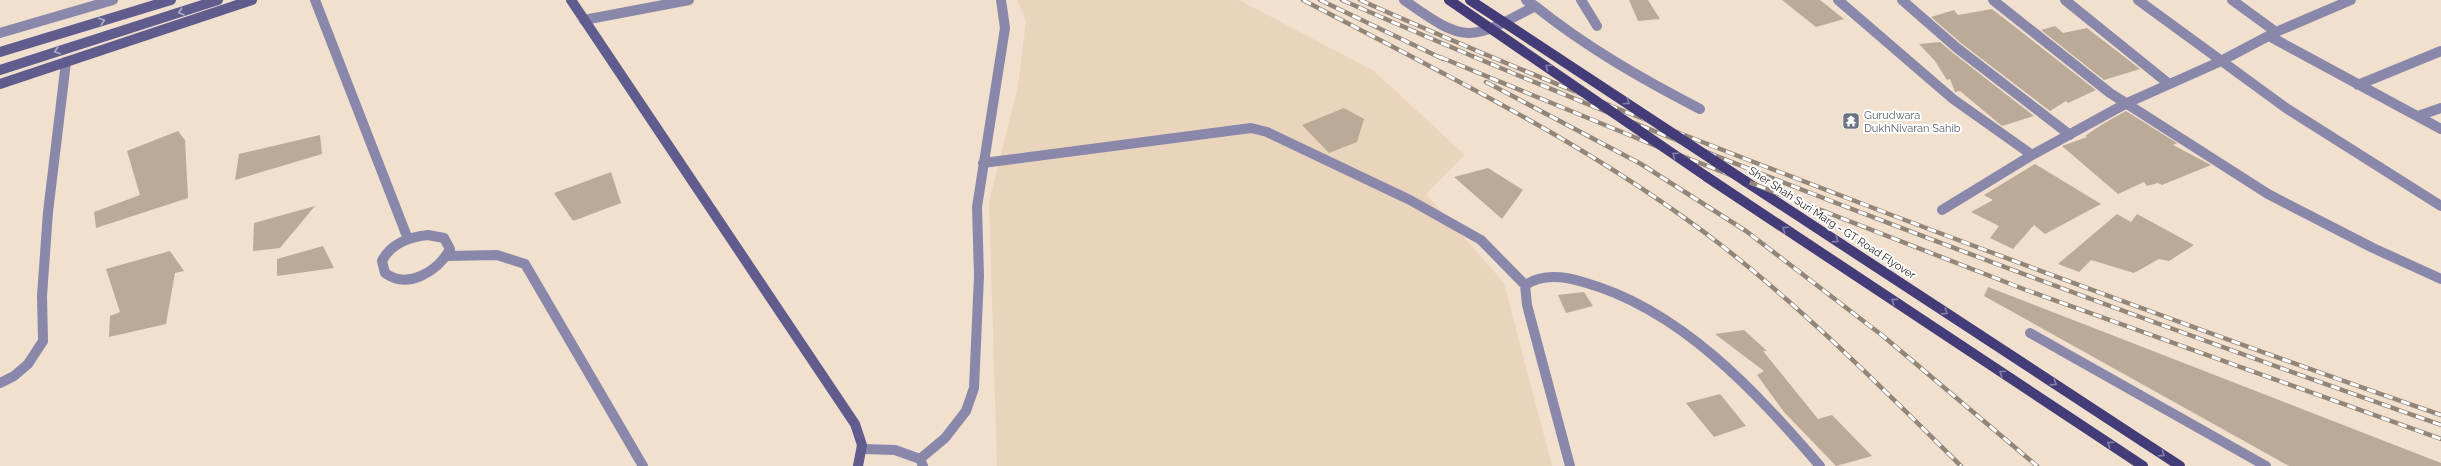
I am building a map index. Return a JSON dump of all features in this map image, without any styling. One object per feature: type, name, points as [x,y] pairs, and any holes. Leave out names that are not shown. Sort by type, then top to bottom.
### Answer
[{"type":"main road","points":[[1449,0],[1707,177],[2143,466]]},
{"type":"main road","name":"Sher Shah Suri Marg - GT Road Flyover","points":[[1470,0],[2180,466]]},
{"type":"street","points":[[0,33],[111,0]]},
{"type":"street","points":[[0,52],[171,0]]},
{"type":"street","points":[[0,70],[218,0]]},
{"type":"street","points":[[0,84],[252,0]]},
{"type":"street","points":[[315,0],[408,239]]},
{"type":"street","points":[[571,0],[856,424],[861,434],[864,449],[858,466]]},
{"type":"street","points":[[584,20],[690,0]]},
{"type":"street","points":[[864,449],[895,450],[922,462],[945,438],[966,411],[974,388],[979,276],[977,208],[1005,28],[1001,0]]},
{"type":"street","points":[[1404,0],[1449,30],[1464,35],[1480,32],[1535,6]]},
{"type":"street","points":[[1526,0],[1595,52],[1637,77],[1700,109]]},
{"type":"street","points":[[1581,0],[1597,26]]},
{"type":"street","points":[[1838,0],[1953,99],[2032,155]]},
{"type":"street","points":[[1902,0],[1957,48],[2070,135]]},
{"type":"street","points":[[1994,0],[2093,82],[2281,202],[2373,248],[2441,279]]},
{"type":"street","points":[[2065,0],[2169,84]]},
{"type":"street","points":[[2138,0],[2219,62],[2383,172],[2441,206]]},
{"type":"street","points":[[2232,0],[2272,34],[2358,85],[2441,129]]},
{"type":"street","points":[[1942,210],[2032,155],[2127,103],[2219,62],[2272,34],[2351,0]]},
{"type":"street","points":[[2358,85],[2441,51]]},
{"type":"street","points":[[0,383],[14,376],[28,364],[43,341],[42,296],[48,212],[64,90],[66,62]]},
{"type":"street","points":[[2418,116],[2441,108]]},
{"type":"street","points":[[983,163],[1251,128],[1267,132],[1410,200],[1481,240],[1525,285],[1527,305],[1570,466]]},
{"type":"street","points":[[428,234],[444,238],[450,249],[448,256],[434,269],[419,276],[403,279],[386,275],[382,270],[384,257],[389,250],[408,239],[428,234]]},
{"type":"street","points":[[448,256],[495,253],[514,257],[525,264],[643,466]]},
{"type":"street","points":[[1525,285],[1531,279],[1541,277],[1570,278],[1600,286],[1645,308],[1704,347],[1746,383],[1820,466]]},
{"type":"street","points":[[2030,333],[2266,466]]},
{"type":"shaded area","points":[[1017,0],[1239,0],[1374,71],[1465,155],[1426,194],[1504,283],[1552,466],[997,466],[989,202],[1018,86],[1026,21]]},
{"type":"building","points":[[1629,0],[1648,0],[1660,19],[1638,21]]},
{"type":"building","points":[[1782,0],[1820,0],[1844,19],[1816,27]]},
{"type":"building","points":[[1992,9],[2096,90],[2068,103],[2066,101],[2050,111],[1961,43],[1931,17],[1954,10],[1958,15]]},
{"type":"building","points":[[2055,26],[2063,33],[2087,28],[2140,69],[2104,80],[2041,30]]},
{"type":"building","points":[[1940,42],[2034,116],[2002,126],[1960,91],[1955,92],[1950,79],[1947,80],[1935,61],[1919,44]]},
{"type":"building","points":[[1344,108],[1364,119],[1357,142],[1329,153],[1302,125]]},
{"type":"building","points":[[2126,111],[2177,143],[2173,145],[2211,165],[2162,185],[2158,183],[2147,186],[2144,182],[2118,194],[2062,146],[2087,137],[2085,136]]},
{"type":"building","points":[[178,131],[185,140],[188,198],[96,228],[94,212],[140,195],[127,151]]},
{"type":"building","points":[[320,135],[322,154],[235,180],[239,154]]},
{"type":"building","points":[[2035,164],[2101,204],[2045,234],[2034,225],[2013,249],[1990,238],[1999,226],[1971,212],[1993,200],[1984,195]]},
{"type":"building","points":[[1488,168],[1523,190],[1502,219],[1454,177]]},
{"type":"building","points":[[611,172],[621,203],[573,221],[554,193]]},
{"type":"building","points":[[315,206],[280,248],[253,251],[254,223]]},
{"type":"building","points":[[2117,214],[2131,222],[2137,214],[2194,245],[2169,261],[2159,259],[2134,273],[2091,260],[2079,272],[2058,264]]},
{"type":"building","points":[[323,246],[334,268],[277,276],[277,259]]},
{"type":"building","points":[[170,251],[184,271],[175,273],[166,324],[109,337],[110,316],[120,312],[106,269]]},
{"type":"building","points":[[1988,287],[2441,463],[2441,466],[2289,466],[1984,296]]},
{"type":"building","points":[[1584,292],[1593,306],[1566,313],[1558,295]]},
{"type":"building","points":[[1744,330],[1767,351],[1763,351],[1818,419],[1832,415],[1872,456],[1836,466],[1784,412],[1757,375],[1764,371],[1715,334]]},
{"type":"building","points":[[1720,394],[1746,426],[1714,437],[1686,403]]},
{"type":"railway","points":[[1303,0],[1464,84],[1518,114],[1622,176],[1672,209],[1721,245],[1784,297],[1844,352],[1961,466]]},
{"type":"railway","points":[[1320,0],[1443,59]]},
{"type":"railway","points":[[1342,0],[1613,115],[1887,223],[2163,326],[2441,425]]},
{"type":"railway","points":[[1360,0],[1491,57],[1689,137],[1958,240],[2164,316],[2441,415]]},
{"type":"railway","points":[[1440,57],[1651,144],[2026,290],[2441,439]]},
{"type":"railway","points":[[1486,82],[1641,164],[1746,231],[1883,336],[2037,466]]},
{"type":"place","name":"Gurudwara DukhNivaran Sahib","points":[[1851,121]]}]
